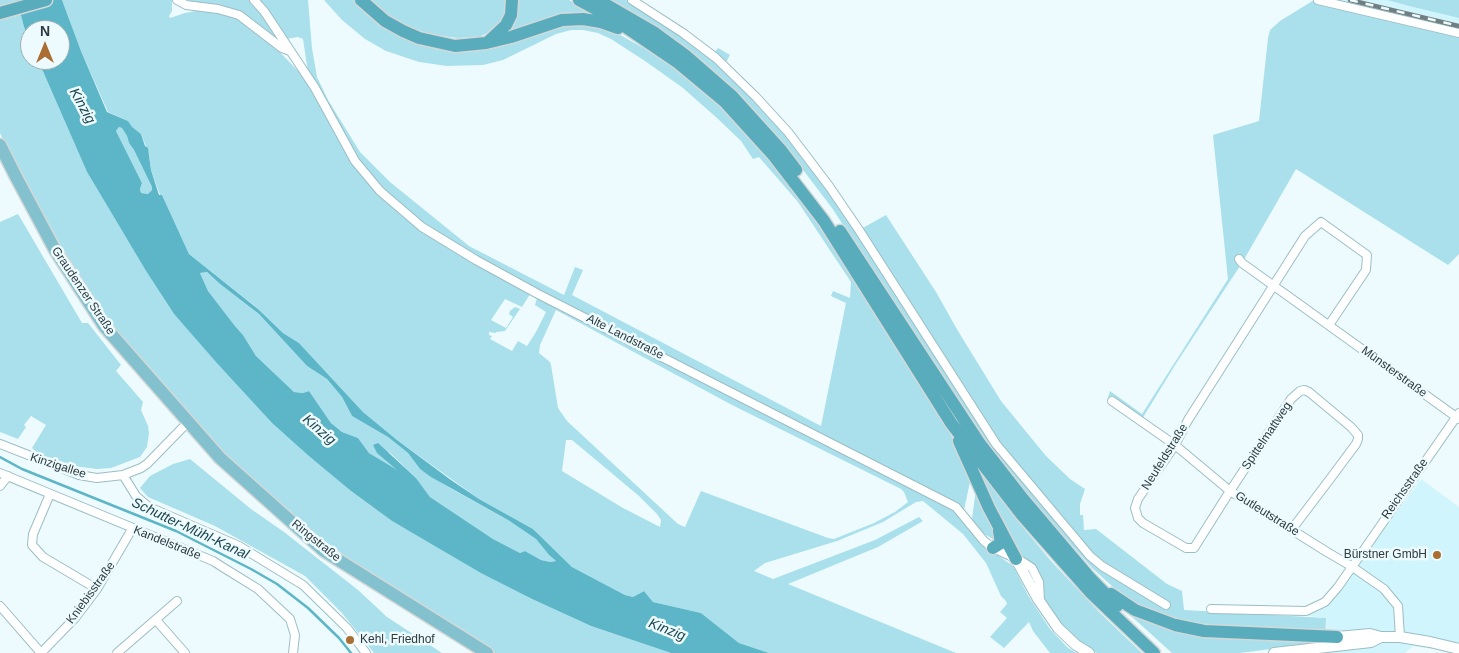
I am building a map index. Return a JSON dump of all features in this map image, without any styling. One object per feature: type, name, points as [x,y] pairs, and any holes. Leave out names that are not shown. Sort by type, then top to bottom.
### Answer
[{"type":"highway","points":[[0,6],[20,0]]},
{"type":"highway","points":[[0,13],[46,0]]},
{"type":"highway","points":[[361,0],[385,21],[403,31],[419,38],[455,46],[486,43],[562,20],[583,19],[610,26],[654,45]]},
{"type":"highway","points":[[486,43],[506,25],[511,15],[512,0]]},
{"type":"highway","points":[[579,0],[614,19],[677,62],[725,102],[780,162],[824,221],[951,423],[1022,515],[1091,593],[1154,653]]},
{"type":"highway","points":[[598,0],[655,33],[685,55],[732,96],[780,149],[851,246],[926,364],[980,444],[1023,499],[1089,577],[1165,653]]},
{"type":"highway","points":[[951,423],[998,528],[1016,559]]},
{"type":"highway","points":[[993,548],[1001,543],[998,528]]},
{"type":"highway","points":[[1089,577],[1135,610],[1175,625],[1204,631],[1335,641]]},
{"type":"main road","name":"Graudenzer Straße","points":[[0,145],[55,250],[100,321],[188,422]]},
{"type":"main road","name":"Ringstraße","points":[[188,422],[220,458],[324,551],[487,653]]},
{"type":"street","points":[[177,0],[186,5],[218,9],[239,15],[275,43],[290,51]]},
{"type":"street","points":[[218,9],[221,0]]},
{"type":"street","name":"Alte Landstraße","points":[[254,0],[264,11],[315,88],[355,162],[380,191],[422,227],[476,260],[538,294],[656,353],[735,396],[942,499],[956,507],[984,541],[993,548],[1016,559]]},
{"type":"street","points":[[632,0],[683,33],[716,58],[788,132],[860,230],[978,417],[1007,458],[1090,556],[1102,566],[1166,604]]},
{"type":"street","points":[[1318,0],[1459,33]]},
{"type":"street","points":[[1274,286],[1305,236],[1320,222],[1366,255],[1366,270],[1329,325]]},
{"type":"street","name":"Münsterstraße","points":[[1238,259],[1458,416]]},
{"type":"street","name":"Neufeldstraße","points":[[1230,491],[1194,548],[1186,548],[1143,522],[1138,518],[1136,512],[1136,503],[1175,445],[1188,420],[1274,286]]},
{"type":"street","name":"Spittelmattweg","points":[[1230,491],[1292,399],[1300,391],[1310,392],[1351,426],[1358,435],[1358,439],[1292,529]]},
{"type":"street","name":"Gutleutstraße","points":[[1112,401],[1175,445],[1230,491],[1384,588],[1398,606],[1400,637]]},
{"type":"street","name":"Reichsstraße","points":[[1211,609],[1306,611],[1325,602],[1338,587],[1458,416]]},
{"type":"street","name":"Kinzigallee","points":[[0,444],[79,475],[97,478],[123,475],[147,464],[188,422]]},
{"type":"street","points":[[0,486],[4,474]]},
{"type":"street","name":"Kandelstraße","points":[[4,474],[132,529],[213,561],[258,589],[290,619],[295,635],[293,653]]},
{"type":"street","points":[[123,475],[136,496],[149,506],[239,546],[303,585],[347,628],[366,653]]},
{"type":"street","points":[[50,494],[33,534],[32,545],[43,557],[97,588]]},
{"type":"street","name":"Kniebisstraße","points":[[41,653],[74,618],[97,588],[132,529]]},
{"type":"street","points":[[1016,559],[1040,602],[1058,628],[1076,645],[1089,653]]},
{"type":"street","points":[[117,653],[177,601]]},
{"type":"street","points":[[0,606],[41,653]]},
{"type":"street","points":[[156,620],[185,653]]},
{"type":"street","points":[[1274,653],[1370,634],[1381,637],[1400,637],[1430,642],[1459,649]]},
{"type":"shaded area","points":[[0,0],[17,0],[22,20],[20,20],[20,70],[42,70],[87,172],[146,271],[174,314],[272,423],[351,491],[392,521],[532,599],[591,626],[671,653],[495,653],[377,579],[304,526],[229,458],[142,363],[106,319],[84,287],[42,217],[0,133]]},
{"type":"shaded area","points":[[62,0],[172,0],[170,18],[196,11],[194,3],[186,0],[308,0],[312,48],[317,77],[328,100],[360,152],[390,182],[469,246],[564,295],[575,267],[583,270],[572,295],[821,426],[846,303],[831,296],[833,291],[850,298],[851,282],[798,202],[759,157],[753,159],[741,141],[683,88],[611,39],[598,33],[583,30],[571,30],[556,34],[503,60],[483,65],[447,66],[419,62],[386,51],[365,39],[342,20],[324,0],[354,0],[367,14],[384,25],[440,47],[575,23],[613,31],[665,60],[720,103],[810,208],[945,423],[961,456],[970,482],[964,510],[965,524],[979,542],[1013,566],[1029,597],[1050,629],[1067,647],[1076,653],[1050,653],[1033,631],[1029,622],[1004,648],[990,637],[1007,618],[1000,612],[1007,604],[1006,601],[1001,596],[986,563],[963,534],[923,501],[916,502],[883,522],[837,541],[765,563],[754,571],[773,579],[875,540],[919,517],[923,521],[878,547],[788,584],[956,653],[769,653],[739,643],[701,613],[653,602],[644,591],[633,597],[625,595],[572,567],[533,529],[479,499],[397,440],[363,412],[299,343],[283,333],[256,307],[189,254],[162,195],[160,195],[151,170],[149,154],[141,134],[131,127],[128,121],[108,112],[81,51]],"holes":[[[298,37],[303,39],[309,79],[297,70],[273,45],[286,39]],[[532,291],[538,294],[535,305],[546,312],[527,346],[518,341],[512,351],[490,339],[492,336],[489,335],[489,332],[505,331],[520,309],[515,307],[510,311],[509,314],[513,317],[506,328],[491,320],[505,299],[522,307]],[[556,310],[732,405],[901,489],[908,502],[895,512],[874,523],[834,539],[701,491],[685,527],[678,524],[567,421],[558,408],[550,362],[539,353],[540,345]],[[566,440],[572,440],[639,496],[657,514],[661,520],[660,527],[623,508],[562,471]]]},
{"type":"shaded area","points":[[369,0],[508,0],[505,17],[495,29],[479,37],[457,38],[429,34],[408,26],[393,18]]},
{"type":"shaded area","points":[[517,0],[569,0],[593,12],[557,14],[499,37]]},
{"type":"shaded area","points":[[610,0],[631,0],[712,56],[718,48],[730,55],[724,66],[756,97],[859,230],[886,215],[936,292],[1001,401],[1046,456],[1070,479],[1085,489],[1080,504],[1080,515],[1083,515],[1084,530],[1096,529],[1167,584],[1182,591],[1184,610],[1326,618],[1325,642],[1240,653],[1172,653],[1119,605],[1124,597],[1092,568],[992,453],[832,208],[775,133],[735,91],[635,14]]},
{"type":"shaded area","points":[[1314,0],[1323,0],[1459,34],[1459,254],[1448,265],[1296,169],[1242,263],[1142,419],[1108,397],[1110,391],[1142,414],[1228,279],[1213,135],[1259,121],[1270,30],[1280,21]]},
{"type":"shaded area","points":[[1323,0],[1387,0],[1459,18],[1459,34]]},
{"type":"shaded area","points":[[1387,0],[1459,0],[1459,18],[1409,6]]},
{"type":"shaded area","points":[[119,127],[122,128],[127,136],[152,187],[148,194],[141,193],[142,183],[116,131]]},
{"type":"shaded area","points":[[18,214],[82,323],[88,323],[121,365],[116,371],[143,402],[141,410],[149,433],[147,447],[140,457],[111,468],[97,469],[73,466],[39,454],[32,448],[46,425],[31,416],[24,425],[26,427],[18,439],[0,432],[0,222]]},
{"type":"shaded area","points":[[207,272],[259,314],[307,366],[327,379],[342,397],[352,416],[388,437],[408,453],[420,469],[508,520],[536,539],[556,561],[541,560],[525,551],[520,553],[493,539],[430,497],[416,478],[388,451],[402,474],[369,453],[358,438],[342,432],[331,423],[309,391],[303,393],[294,392],[256,356],[243,335],[208,291],[200,273]]},
{"type":"shaded area","points":[[190,459],[251,509],[284,532],[358,590],[387,617],[442,653],[374,653],[342,613],[305,576],[215,526],[148,497],[140,488],[150,476],[173,464]]},
{"type":"shaded area","points":[[976,466],[1051,561],[1099,612],[1142,653],[1097,653],[1067,631],[1044,600],[1043,589],[1037,572],[1028,561],[1014,552]]},
{"type":"shaded area","points":[[1421,479],[1459,507],[1459,653],[1413,646],[1405,653],[1327,653],[1326,618],[1307,616],[1329,604]]},
{"type":"shaded area","points":[[976,489],[997,536],[996,541],[975,525],[972,519]]},
{"type":"water","points":[[17,0],[62,0],[69,20],[22,20]]},
{"type":"water","name":"Kinzig","points":[[70,21],[107,112],[128,121],[141,134],[145,146],[148,148],[151,170],[159,195],[162,195],[189,254],[258,309],[283,333],[299,343],[363,412],[451,480],[479,499],[533,529],[572,567],[625,595],[633,597],[644,591],[653,602],[701,613],[739,643],[769,653],[671,653],[591,626],[481,573],[392,521],[351,491],[272,423],[174,314],[87,172],[42,70],[70,70]],"holes":[[[119,127],[122,128],[152,187],[148,194],[141,193],[142,183],[116,131]],[[207,272],[259,314],[307,366],[327,379],[342,397],[352,416],[388,437],[408,453],[420,469],[431,477],[508,520],[536,539],[556,561],[541,560],[525,551],[520,553],[493,539],[430,497],[416,478],[378,443],[373,445],[377,453],[397,470],[369,453],[358,438],[342,432],[331,423],[309,391],[303,393],[294,392],[256,356],[243,335],[208,291],[200,273]]]},
{"type":"waterway","name":"Schutter-Mühl-Kanal","points":[[0,457],[22,469],[176,531],[251,569],[277,584],[308,608],[339,638],[351,653]]},
{"type":"railway","points":[[1350,0],[1459,26]]},
{"type":"place","name":"Bürstner GmbH","points":[[1437,555]]},
{"type":"place","name":"Kehl, Friedhof","points":[[350,640]]}]
